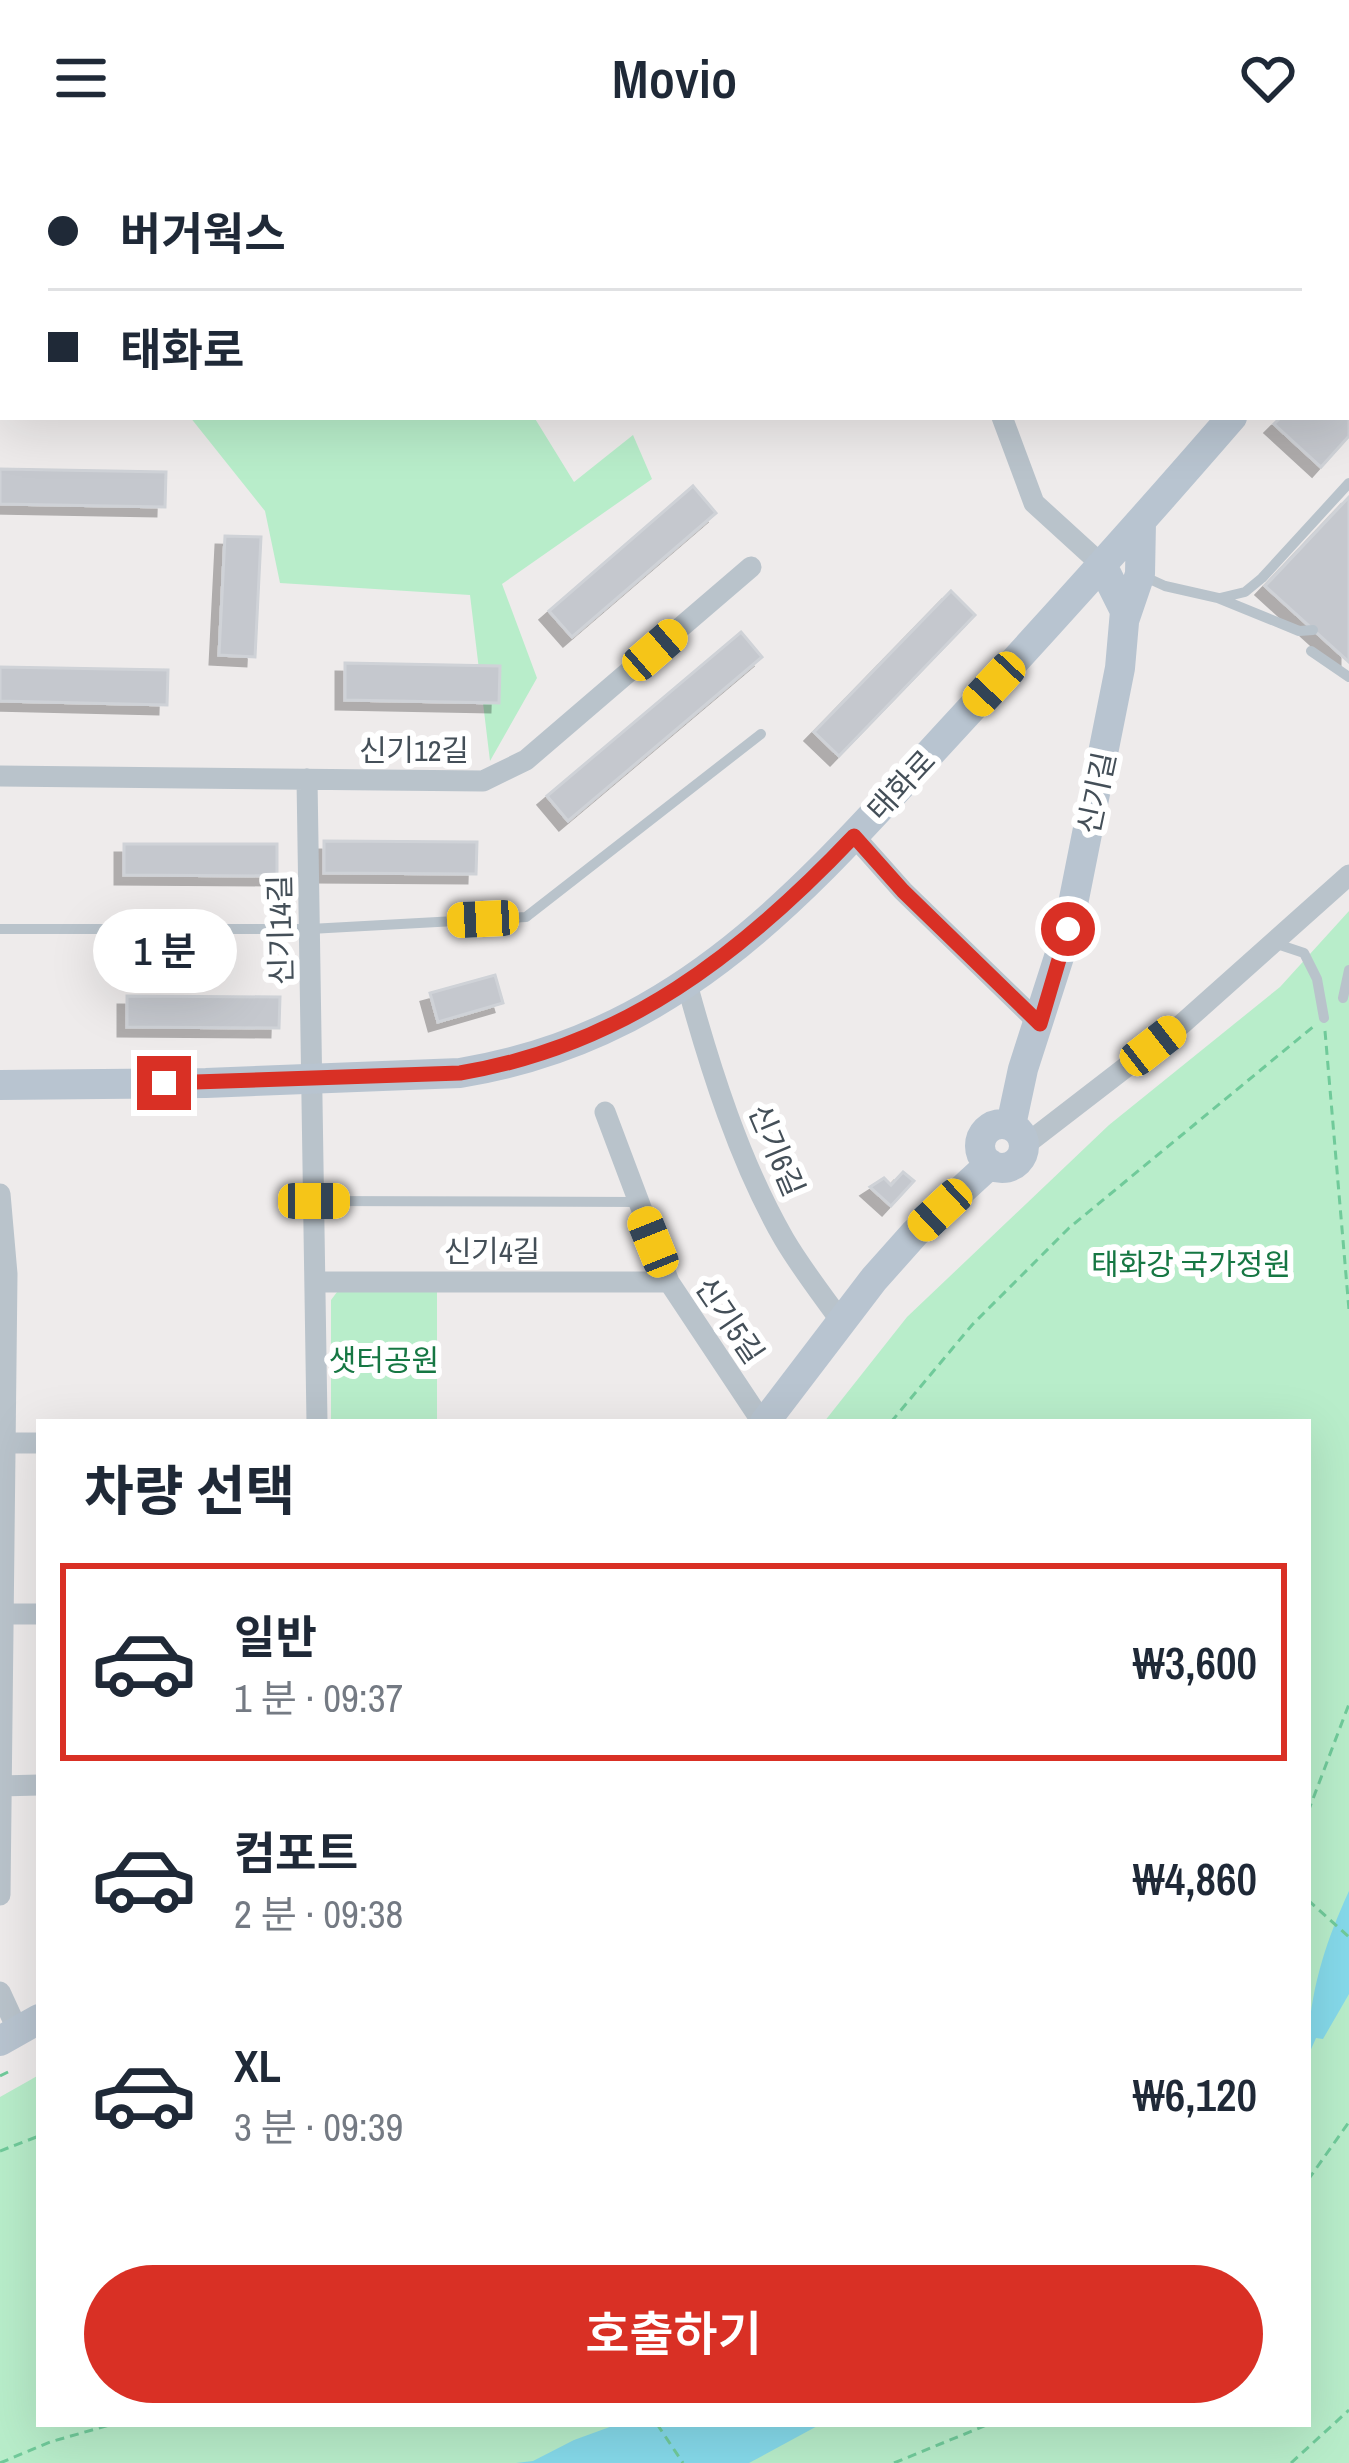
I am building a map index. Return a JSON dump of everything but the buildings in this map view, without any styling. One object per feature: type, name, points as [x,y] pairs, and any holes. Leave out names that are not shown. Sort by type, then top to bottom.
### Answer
[{"type":"main road","name":"태화로","points":[[0,1084],[460,1073],[498,1067],[557,1048],[633,1016],[688,984],[787,907],[1142,522],[1229,420]]},
{"type":"main road","name":"신기길","points":[[1018,1135],[1023,1069],[1068,929],[1114,705],[1126,618],[1141,574],[1142,522]]},
{"type":"main road","points":[[1102,565],[1126,618]]},
{"type":"main road","points":[[765,1419],[874,1279],[915,1233],[990,1164],[981,1152],[982,1136],[994,1125],[1018,1135]]},
{"type":"street","points":[[1003,420],[1034,502],[1102,565]]},
{"type":"street","name":"신기12길","points":[[0,776],[483,781],[526,760],[751,567]]},
{"type":"street","name":"신기14길","points":[[307,779],[311,1079]]},
{"type":"street","points":[[854,836],[903,891],[1040,1024]]},
{"type":"street","points":[[1018,1135],[1182,1024],[1349,875]]},
{"type":"street","name":"신기6길","points":[[688,984],[707,1057],[764,1199],[784,1240],[843,1324]]},
{"type":"street","points":[[311,1079],[316,1419]]},
{"type":"street","name":"신기5길","points":[[605,1112],[669,1282],[761,1419]]},
{"type":"street","points":[[0,1194],[0,1895]]},
{"type":"street","name":"신기4길","points":[[315,1282],[669,1282]]},
{"type":"street","points":[[3,1443],[36,1442]]},
{"type":"street","points":[[2,1614],[36,1614]]},
{"type":"street","points":[[1,1786],[36,1785]]},
{"type":"street","points":[[0,1992],[19,2030]]},
{"type":"lane","points":[[1218,598],[1245,592],[1262,578],[1349,483]]},
{"type":"lane","points":[[1141,574],[1299,631],[1313,630]]},
{"type":"lane","points":[[1311,651],[1349,677]]},
{"type":"lane","points":[[0,929],[310,928],[526,917],[760,734]]},
{"type":"lane","points":[[1274,943],[1304,953],[1317,979],[1324,1018]]},
{"type":"lane","points":[[1342,998],[1349,970]]},
{"type":"lane","name":"신기4길","points":[[314,1201],[637,1202]]},
{"type":"path","points":[[1324,1018],[1349,1310]]},
{"type":"path","points":[[894,1419],[1016,1277],[1129,1175],[1324,1018]]},
{"type":"path","points":[[1311,1804],[1349,1703]]},
{"type":"path","points":[[1311,1903],[1349,1936]]},
{"type":"path","points":[[0,2076],[10,2071]]},
{"type":"path","points":[[1311,2176],[1349,2122]]},
{"type":"path","points":[[0,2151],[36,2137]]},
{"type":"path","points":[[1291,2463],[1349,2410]]},
{"type":"path","points":[[0,2463],[102,2427]]},
{"type":"path","points":[[659,2427],[683,2463]]},
{"type":"path","points":[[894,2463],[981,2427]]},
{"type":"green space","points":[[192,420],[536,420],[574,482],[633,435],[652,479],[502,584],[537,678],[490,761],[470,595],[280,583],[265,511]]},
{"type":"green space","name":"태화강 국가정원","points":[[1349,911],[1349,2463],[0,2463],[0,2097],[36,2077],[36,2427],[1311,2427],[1311,1419],[826,1419],[907,1317],[1109,1125],[1280,987]]},
{"type":"green space","name":"샛터공원","points":[[437,1287],[437,1419],[331,1419],[331,1300],[340,1288]]},
{"type":"water","points":[[1349,1891],[1349,1994],[1323,2039],[1316,2038],[1311,2049],[1311,2013],[1332,1931]]},
{"type":"water","points":[[610,2427],[815,2427],[749,2463],[516,2463],[533,2461]]},
{"type":"route","points":[[164,1083],[460,1073],[498,1067],[557,1048],[633,1016],[688,984],[787,907],[854,836],[903,891],[1040,1024],[1068,929]]}]
